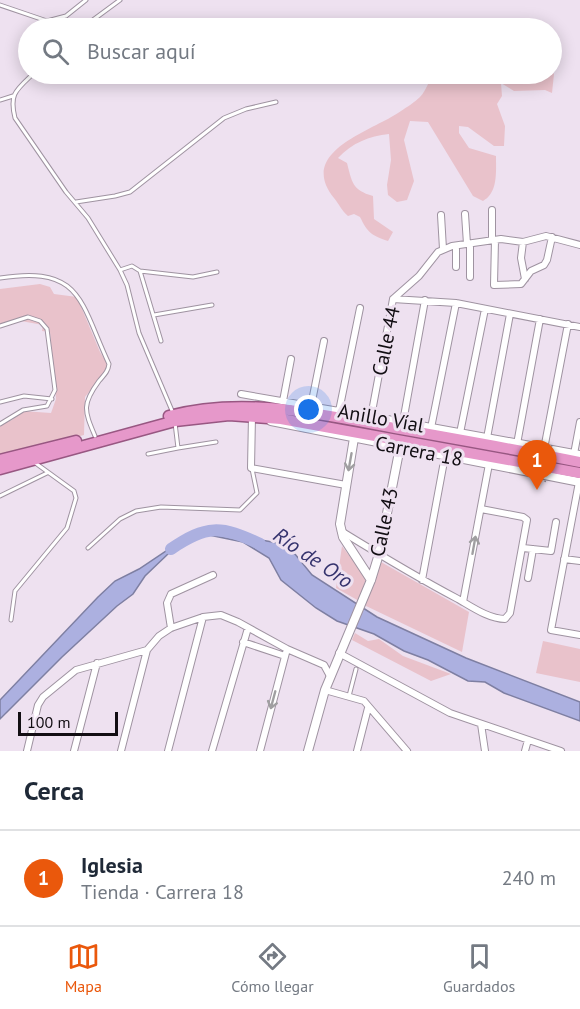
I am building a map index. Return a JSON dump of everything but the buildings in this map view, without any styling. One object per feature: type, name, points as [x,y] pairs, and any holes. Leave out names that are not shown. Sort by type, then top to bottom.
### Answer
[{"type":"highway","name":"Anillo Víal","points":[[0,469],[201,409],[248,406],[342,415],[578,457]]},
{"type":"highway","name":"Anillo Víal","points":[[0,460],[174,418],[255,416],[311,423],[580,479]]},
{"type":"street","points":[[492,210],[494,285],[521,284],[531,271],[544,265],[552,237]]},
{"type":"street","points":[[465,214],[470,277]]},
{"type":"street","points":[[441,215],[443,249],[494,240],[523,242],[546,236],[580,245]]},
{"type":"street","points":[[523,242],[521,258],[525,279]]},
{"type":"street","points":[[456,246],[456,267]]},
{"type":"street","name":"Calle 44","points":[[369,416],[393,299],[419,276],[436,254],[443,249]]},
{"type":"street","points":[[393,299],[456,303],[580,327]]},
{"type":"street","points":[[403,422],[425,300]]},
{"type":"street","points":[[431,428],[456,303]]},
{"type":"street","points":[[342,415],[360,308]]},
{"type":"street","points":[[460,433],[484,309]]},
{"type":"street","points":[[487,438],[510,314]]},
{"type":"street","points":[[517,444],[540,319]]},
{"type":"street","points":[[548,446],[568,324]]},
{"type":"street","points":[[311,406],[324,341]]},
{"type":"street","points":[[283,401],[291,359]]},
{"type":"street","points":[[241,394],[311,406],[342,415],[369,416],[517,444],[548,446],[578,457],[580,422]]},
{"type":"street","points":[[255,416],[251,468],[346,485]]},
{"type":"street","name":"Carrera 18","points":[[255,416],[278,424],[580,479]]},
{"type":"street","points":[[354,438],[340,515],[341,531],[371,580]]},
{"type":"street","name":"Calle 43","points":[[308,751],[330,676],[363,601],[379,554],[400,447]]},
{"type":"street","points":[[422,580],[446,456]]},
{"type":"street","points":[[464,602],[489,464]]},
{"type":"street","points":[[580,479],[551,630],[580,635]]},
{"type":"street","points":[[341,531],[422,580],[497,619],[505,619],[510,614],[527,520],[523,517],[481,509]]},
{"type":"street","points":[[523,548],[551,551],[556,522]]},
{"type":"street","points":[[528,578],[533,549]]},
{"type":"street","points":[[564,559],[580,561]]},
{"type":"street","points":[[171,628],[167,603],[171,594],[213,575]]},
{"type":"street","points":[[121,751],[147,650],[159,636],[171,628],[203,617],[221,615],[248,628],[286,653]]},
{"type":"street","points":[[168,751],[203,617]]},
{"type":"street","points":[[212,751],[248,628]]},
{"type":"street","points":[[243,642],[324,665],[330,676]]},
{"type":"street","points":[[29,750],[38,705],[43,697],[76,670],[147,650]]},
{"type":"street","points":[[260,751],[286,653]]},
{"type":"street","points":[[324,665],[338,658],[393,681],[428,701],[481,724],[561,751]]},
{"type":"street","points":[[74,751],[97,663]]},
{"type":"street","points":[[325,690],[364,701],[406,750]]},
{"type":"street","points":[[357,751],[368,708]]},
{"type":"street","points":[[481,724],[485,751]]},
{"type":"street","points":[[525,751],[528,740]]},
{"type":"lane","points":[[56,18],[66,15],[86,0]]},
{"type":"lane","points":[[96,18],[120,0]]},
{"type":"lane","points":[[0,5],[38,18]]},
{"type":"lane","points":[[0,100],[13,96],[24,84]]},
{"type":"lane","points":[[13,96],[15,118],[43,161],[88,218],[128,285],[139,333],[174,418],[178,448]]},
{"type":"lane","points":[[76,202],[130,192],[224,118],[246,109],[276,102]]},
{"type":"lane","points":[[120,270],[132,266],[140,271],[193,277],[217,273]]},
{"type":"lane","points":[[140,271],[161,341]]},
{"type":"lane","points":[[0,278],[38,274],[52,277],[68,286],[82,302],[109,364],[108,371],[87,398],[86,410],[96,436]]},
{"type":"lane","points":[[154,315],[212,305]]},
{"type":"lane","points":[[0,326],[28,317],[40,321],[47,329],[55,390],[47,406],[23,410],[0,424]]},
{"type":"lane","points":[[0,402],[24,396],[52,399]]},
{"type":"lane","points":[[148,454],[216,442]]},
{"type":"lane","points":[[11,620],[15,591],[68,528],[76,498],[74,491],[32,460]]},
{"type":"lane","points":[[88,548],[120,519],[136,511],[161,507],[240,510],[257,493],[251,468]]},
{"type":"lane","points":[[0,496],[47,473]]},
{"type":"lane","points":[[349,696],[356,669]]},
{"type":"path","points":[[545,482],[548,446]]},
{"type":"shaded area","points":[[428,84],[501,84],[502,96],[497,104],[505,126],[504,146],[494,146],[468,127],[459,126],[459,133],[469,148],[496,156],[494,187],[483,201],[473,196],[428,122],[410,121],[404,140],[414,181],[407,200],[397,202],[388,195],[387,185],[391,160],[389,134],[375,136],[349,148],[338,158],[347,163],[357,188],[373,196],[374,219],[393,232],[388,241],[371,233],[360,217],[346,214],[325,182],[324,167],[331,155],[343,144],[389,119],[416,101]]},
{"type":"shaded area","points":[[503,84],[553,84],[552,93],[545,90],[514,91]]},
{"type":"shaded area","points":[[40,284],[50,287],[54,294],[77,297],[100,352],[107,363],[106,371],[85,397],[84,435],[0,456],[0,424],[12,420],[22,411],[51,413],[56,399],[50,332],[42,331],[43,325],[21,321],[0,328],[0,289]]},
{"type":"shaded area","points":[[342,546],[366,578],[359,601],[336,588]]},
{"type":"shaded area","points":[[381,562],[469,612],[462,652],[364,605]]},
{"type":"shaded area","points":[[355,633],[368,641],[379,639],[403,656],[451,674],[431,681],[352,640]]},
{"type":"shaded area","points":[[543,641],[580,649],[580,682],[536,673]]},
{"type":"water","points":[[203,530],[278,543],[295,554],[312,575],[377,617],[466,658],[580,702],[580,721],[504,693],[485,682],[468,681],[374,634],[337,621],[316,608],[281,580],[269,558],[243,542],[209,535],[194,539],[169,553],[145,576],[133,594],[62,657],[0,719],[0,700],[115,581],[139,569],[181,541],[199,537]]},
{"type":"waterway","name":"Río de Oro","points":[[171,549],[194,535],[214,530],[235,533],[260,544]]},
{"type":"place","name":"Iglesia","points":[[537,490]]}]
